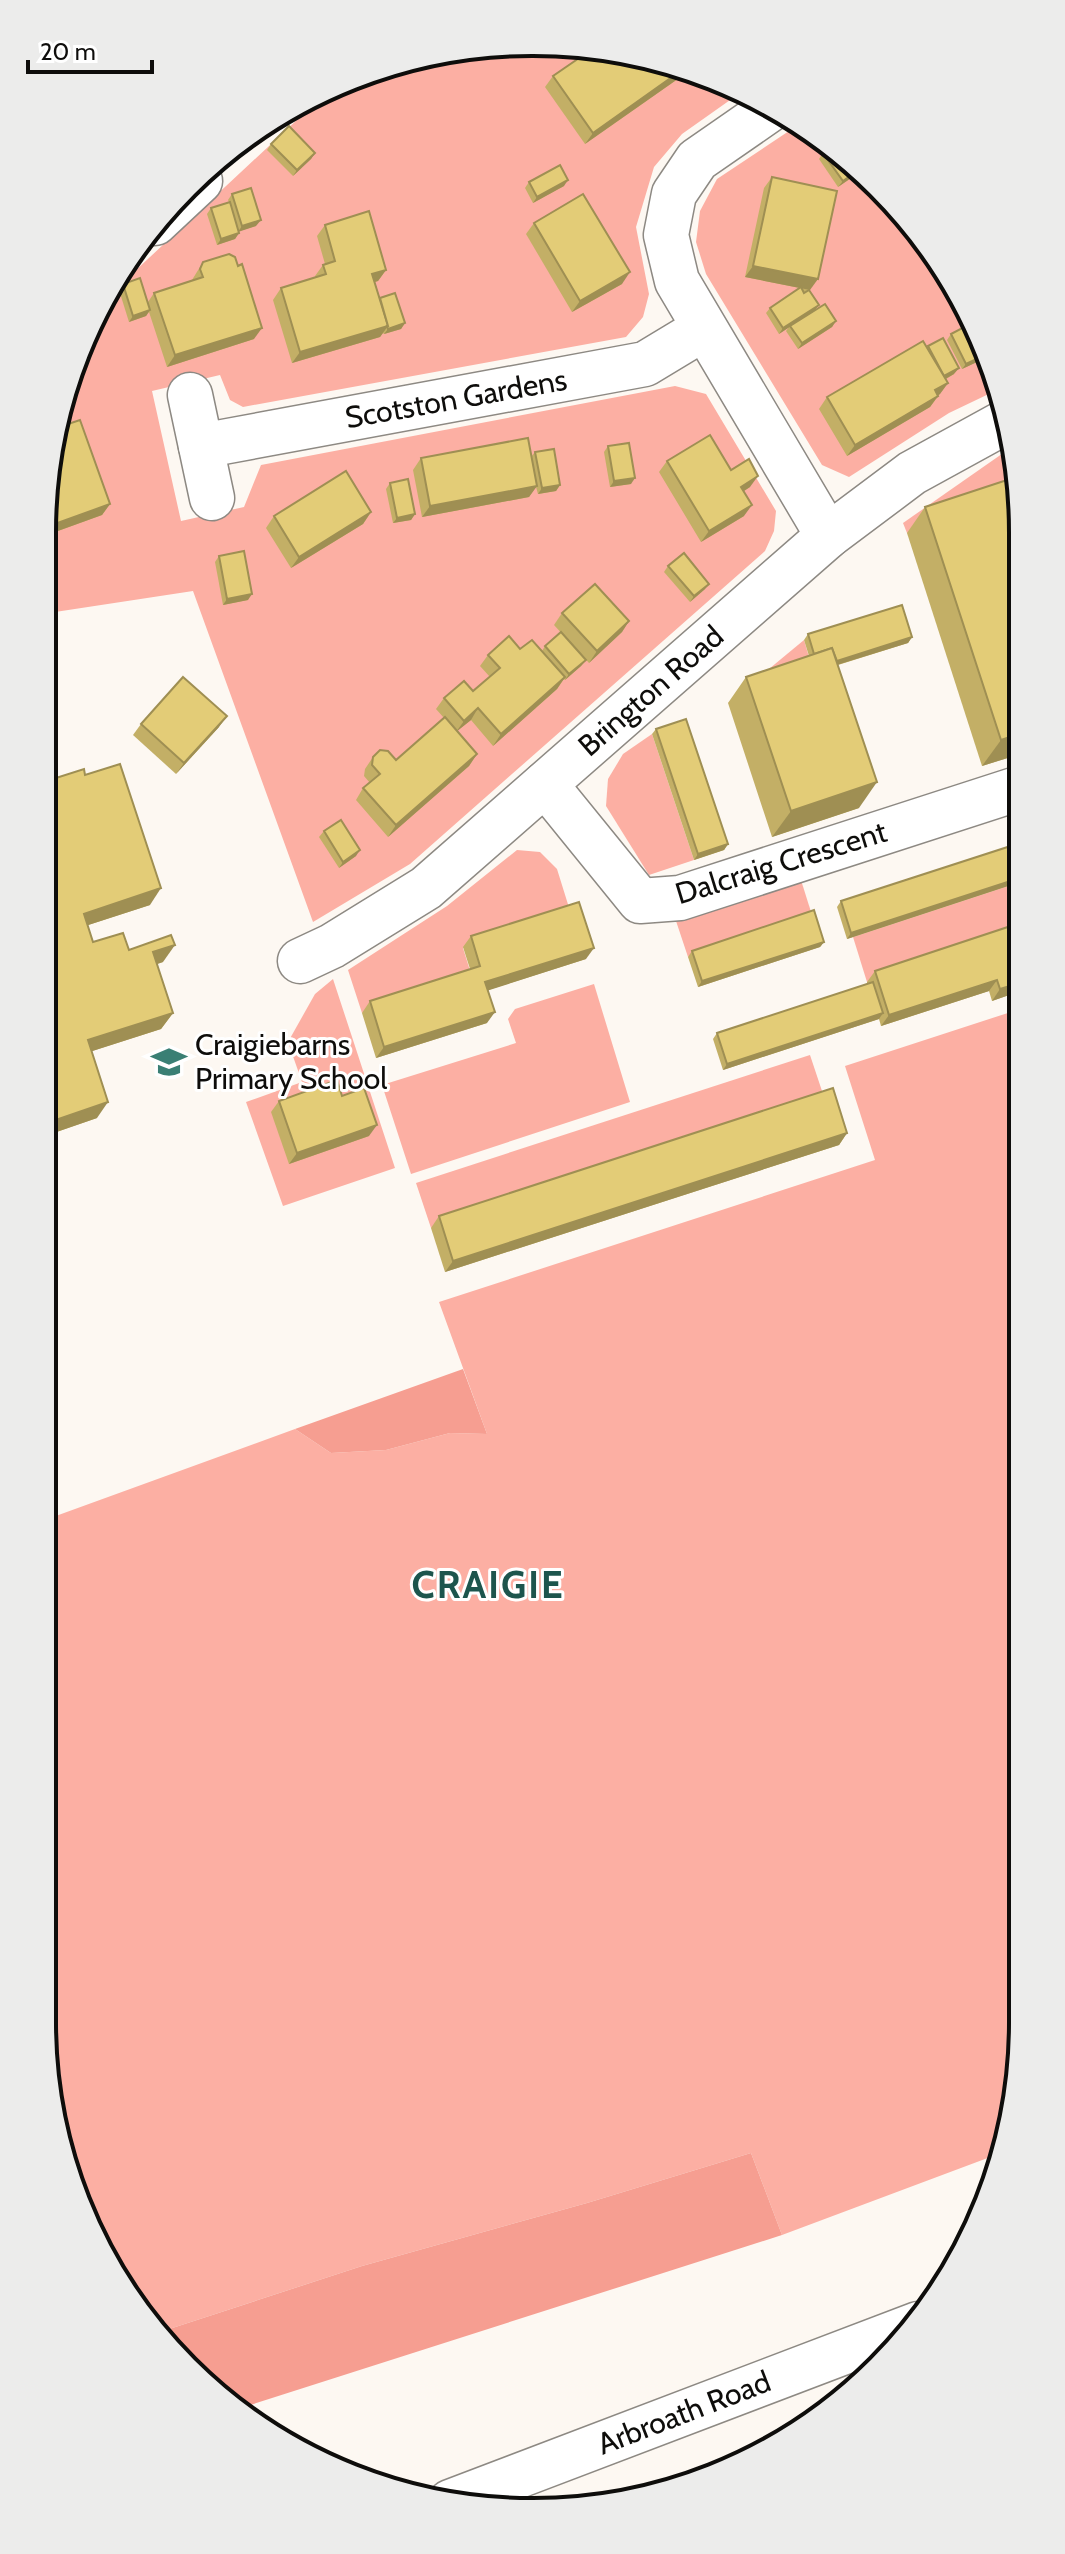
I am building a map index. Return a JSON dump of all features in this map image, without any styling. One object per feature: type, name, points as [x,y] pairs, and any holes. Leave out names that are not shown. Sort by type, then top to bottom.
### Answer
[{"type":"street","points":[[762,115],[697,160],[674,194],[666,235],[677,281],[828,536]]},
{"type":"street","name":"Scotston Gardens","points":[[201,446],[645,364],[703,329]]},
{"type":"street","points":[[190,395],[212,498]]},
{"type":"street","name":"Brington Road","points":[[300,961],[332,946],[426,888],[828,536],[912,473],[997,426]]},
{"type":"street","name":"Dalcraig Crescent","points":[[545,784],[640,901],[680,898],[1009,792]]},
{"type":"street","name":"Arbroath Road","points":[[471,2494],[893,2333]]},
{"type":"shaded area","points":[[501,57],[564,57],[625,65],[686,81],[731,99],[682,134],[654,167],[636,227],[649,294],[643,317],[626,337],[243,407],[230,400],[220,375],[152,391],[181,521],[244,507],[261,465],[675,386],[706,394],[776,511],[774,531],[765,551],[410,864],[313,922],[193,591],[56,612],[57,501],[65,440],[81,379],[105,322],[133,273],[299,118],[379,81],[440,65]]},
{"type":"shaded area","points":[[789,131],[823,154],[891,218],[929,268],[960,322],[989,394],[949,413],[849,477],[822,465],[706,274],[696,242],[700,211],[717,179]]},
{"type":"shaded area","points":[[1002,454],[1008,501],[1009,574],[907,533],[903,523]]},
{"type":"shaded area","points":[[804,640],[814,674],[728,703]]},
{"type":"shaded area","points":[[652,734],[694,860],[649,875],[606,806],[608,779],[623,754]]},
{"type":"shaded area","points":[[517,850],[540,852],[557,869],[571,914],[463,948],[472,977],[362,1013],[348,970],[447,906]]},
{"type":"shaded area","points":[[800,877],[812,915],[688,957],[675,918]]},
{"type":"shaded area","points":[[1009,886],[1009,936],[867,982],[853,937]]},
{"type":"shaded area","points":[[333,979],[395,1168],[283,1206],[246,1102],[302,1082],[288,1042],[315,994]]},
{"type":"shaded area","points":[[594,984],[630,1102],[411,1174],[382,1085],[516,1043],[508,1019],[515,1009]]},
{"type":"shaded area","points":[[1009,1013],[1009,2022],[1005,2084],[989,2157],[782,2235],[751,2153],[362,2266],[168,2329],[120,2260],[92,2204],[72,2145],[60,2084],[56,2022],[56,1516],[295,1429],[331,1453],[386,1450],[450,1433],[487,1434],[439,1302],[875,1160],[845,1066]]},
{"type":"shaded area","points":[[810,1055],[825,1100],[431,1228],[416,1183]]},
{"type":"shaded area","points":[[463,1369],[487,1434],[450,1433],[386,1450],[331,1453],[295,1429]]},
{"type":"shaded area","points":[[751,2153],[782,2235],[250,2405],[218,2380],[168,2329],[362,2266]]},
{"type":"building","points":[[579,58],[625,65],[672,77],[593,133],[553,76]]},
{"type":"building","points":[[289,126],[315,153],[297,170],[271,144]]},
{"type":"building","points":[[825,155],[849,176],[843,181]]},
{"type":"building","points":[[560,165],[568,180],[537,197],[529,182]]},
{"type":"building","points":[[772,177],[837,191],[818,279],[753,266]]},
{"type":"building","points":[[251,188],[261,220],[242,226],[232,194]]},
{"type":"building","points":[[583,194],[630,272],[580,301],[534,223]]},
{"type":"building","points":[[230,202],[239,233],[221,239],[211,208]]},
{"type":"building","points":[[369,211],[386,270],[372,274],[388,326],[300,352],[281,288],[326,274],[323,265],[335,261],[325,225]]},
{"type":"building","points":[[229,254],[235,257],[238,266],[242,264],[262,328],[175,355],[154,293],[203,277],[200,269],[203,262]]},
{"type":"building","points":[[140,278],[150,310],[133,316],[124,287],[127,283]]},
{"type":"building","points":[[801,287],[804,293],[809,290],[819,305],[783,328],[770,308]]},
{"type":"building","points":[[395,293],[405,323],[388,329],[380,298]]},
{"type":"building","points":[[825,304],[836,321],[802,343],[790,326]]},
{"type":"building","points":[[963,328],[976,359],[966,364],[951,334]]},
{"type":"building","points":[[943,338],[959,368],[944,376],[928,346]]},
{"type":"building","points":[[923,341],[948,383],[935,390],[938,396],[855,445],[827,397]]},
{"type":"building","points":[[80,420],[110,504],[56,523],[60,470],[69,424]]},
{"type":"building","points":[[710,435],[731,470],[749,459],[758,476],[741,487],[752,505],[709,531],[667,461]]},
{"type":"building","points":[[528,438],[537,486],[430,506],[421,458]]},
{"type":"building","points":[[629,443],[635,478],[614,481],[608,446]]},
{"type":"building","points":[[554,449],[560,485],[542,488],[535,452]]},
{"type":"building","points":[[346,471],[371,512],[299,557],[274,516]]},
{"type":"building","points":[[408,479],[415,514],[397,518],[390,483]]},
{"type":"building","points":[[1006,480],[1009,737],[1001,740],[925,507]]},
{"type":"building","points":[[244,551],[252,594],[227,599],[219,556]]},
{"type":"building","points":[[684,553],[709,584],[694,596],[668,566]]},
{"type":"building","points":[[595,584],[629,621],[597,651],[562,613]]},
{"type":"building","points":[[902,605],[912,637],[837,661],[832,648],[814,654],[808,634]]},
{"type":"building","points":[[561,632],[586,660],[569,674],[545,646]]},
{"type":"building","points":[[509,636],[520,649],[532,640],[565,677],[501,734],[478,708],[464,721],[444,698],[464,681],[473,691],[500,668],[488,655]]},
{"type":"building","points":[[832,648],[877,782],[791,811],[746,677]]},
{"type":"building","points":[[183,677],[227,716],[184,763],[141,724]]},
{"type":"building","points":[[445,717],[477,754],[396,825],[363,788],[380,774],[372,765],[373,757],[380,750],[388,751],[396,760]]},
{"type":"building","points":[[686,719],[728,844],[698,854],[656,729]]},
{"type":"building","points":[[120,764],[161,888],[84,914],[93,942],[123,933],[129,950],[171,935],[175,945],[153,952],[173,1013],[88,1040],[108,1102],[56,1120],[56,778],[84,769],[85,775]]},
{"type":"building","points":[[341,820],[360,850],[343,862],[324,831]]},
{"type":"building","points":[[1009,847],[1009,882],[851,933],[841,901]]},
{"type":"building","points":[[579,902],[594,948],[485,982],[495,1012],[384,1047],[370,1001],[480,966],[471,936]]},
{"type":"building","points":[[814,910],[824,942],[702,981],[692,951]]},
{"type":"building","points":[[1009,927],[1009,986],[1000,989],[997,980],[889,1015],[875,971]]},
{"type":"building","points":[[873,982],[883,1013],[727,1064],[717,1033]]},
{"type":"building","points":[[337,1080],[342,1096],[364,1088],[377,1125],[297,1153],[279,1101]]},
{"type":"building","points":[[833,1088],[847,1133],[453,1261],[439,1216]]},
{"type":"place","name":"Craigiebarns Primary School","points":[[169,1062]]},
{"type":"district","name":"CRAIGIE","points":[[488,1585]]}]
